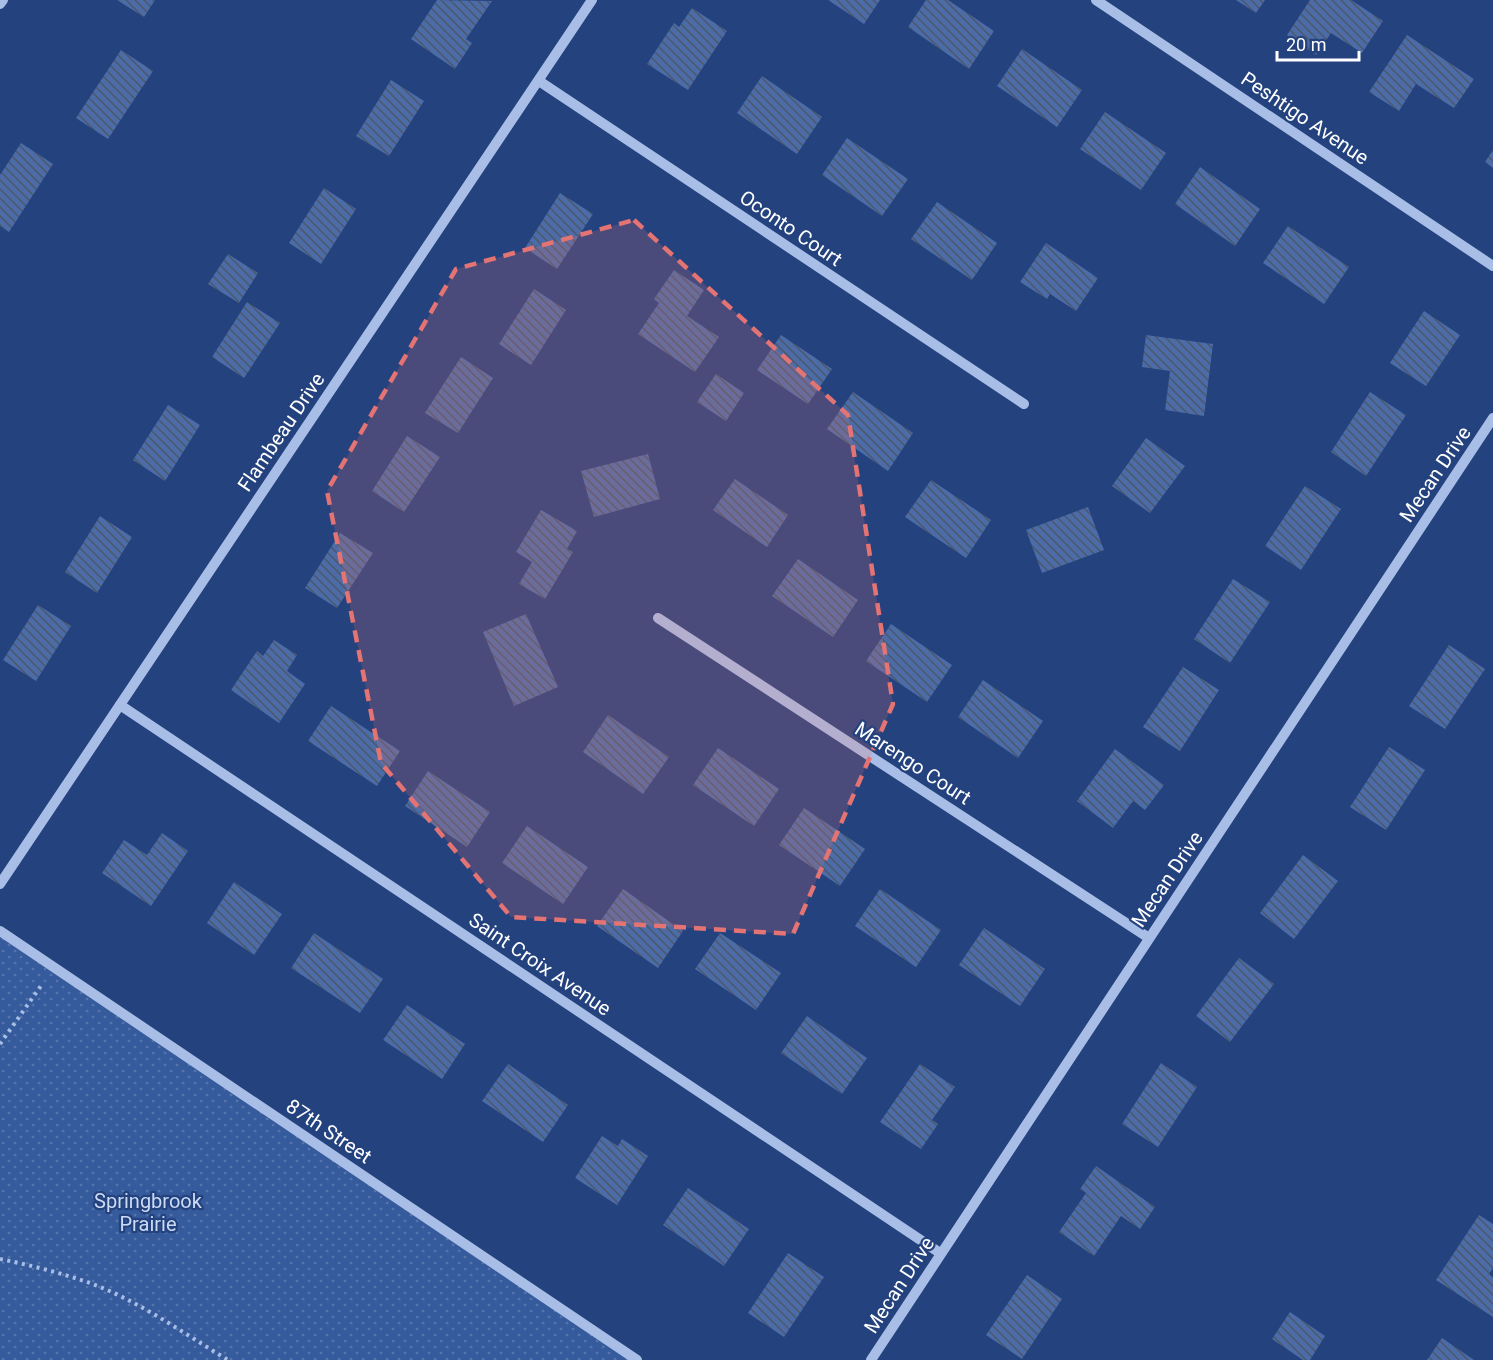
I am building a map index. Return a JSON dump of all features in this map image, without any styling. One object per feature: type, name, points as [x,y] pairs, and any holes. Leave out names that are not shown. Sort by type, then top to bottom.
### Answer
[{"type":"street","points":[[0,4],[3,0]]},
{"type":"street","name":"Flambeau Drive","points":[[0,884],[592,0]]},
{"type":"street","name":"Peshtigo Avenue","points":[[1096,0],[1493,266]]},
{"type":"street","name":"Oconto Court","points":[[539,81],[1024,404]]},
{"type":"street","name":"Mecan Drive","points":[[871,1360],[1493,418]]},
{"type":"street","name":"Marengo Court","points":[[658,618],[1149,938]]},
{"type":"street","name":"Saint Croix Avenue","points":[[120,705],[940,1253]]},
{"type":"street","name":"87th Street","points":[[0,931],[637,1360]]},
{"type":"path","points":[[0,1044],[54,968]]},
{"type":"path","points":[[0,1259],[29,1265],[91,1284],[147,1311],[228,1360]]},
{"type":"highlighted area","points":[[634,220],[848,415],[893,704],[793,934],[511,917],[381,763],[327,491],[456,269]]},
{"type":"green space","name":"Springbrook Prairie","points":[[0,937],[632,1360],[0,1360]]},
{"type":"building","points":[[117,0],[155,0],[144,17]]},
{"type":"building","points":[[437,0],[492,1],[466,39],[472,43],[455,69],[411,39]]},
{"type":"building","points":[[828,0],[880,0],[864,24]]},
{"type":"building","points":[[926,0],[948,0],[994,31],[969,69],[908,27]]},
{"type":"building","points":[[1236,0],[1265,0],[1256,13]]},
{"type":"building","points":[[1310,0],[1351,0],[1383,21],[1362,53],[1331,33],[1316,55],[1287,35]]},
{"type":"building","points":[[692,8],[727,31],[688,90],[647,64],[674,23],[679,27]]},
{"type":"building","points":[[1407,35],[1474,79],[1454,108],[1416,84],[1399,111],[1369,92]]},
{"type":"building","points":[[1022,49],[1082,90],[1057,127],[997,86]]},
{"type":"building","points":[[121,50],[153,71],[108,139],[76,118]]},
{"type":"building","points":[[762,76],[822,117],[797,154],[737,113]]},
{"type":"building","points":[[391,80],[424,101],[389,156],[356,136]]},
{"type":"building","points":[[1105,112],[1166,153],[1141,190],[1080,149]]},
{"type":"building","points":[[847,138],[908,179],[882,216],[822,175]]},
{"type":"building","points":[[21,143],[53,164],[9,232],[0,226],[0,175]]},
{"type":"building","points":[[1493,150],[1493,168],[1485,162]]},
{"type":"building","points":[[1200,167],[1260,209],[1235,246],[1175,204]]},
{"type":"building","points":[[324,188],[356,209],[321,264],[289,243]]},
{"type":"building","points":[[560,193],[593,214],[557,269],[525,248]]},
{"type":"building","points":[[937,202],[997,243],[972,280],[911,239]]},
{"type":"building","points":[[1288,226],[1349,267],[1324,304],[1263,263]]},
{"type":"building","points":[[1046,243],[1098,278],[1076,311],[1050,294],[1047,299],[1020,282]]},
{"type":"building","points":[[228,254],[258,273],[239,303],[208,284]]},
{"type":"building","points":[[674,270],[704,290],[687,316],[719,337],[695,372],[638,334],[659,303],[654,299]]},
{"type":"building","points":[[534,289],[566,310],[531,365],[499,344]]},
{"type":"building","points":[[247,302],[280,323],[244,378],[212,357]]},
{"type":"building","points":[[1424,311],[1460,335],[1426,386],[1390,363]]},
{"type":"building","points":[[781,335],[832,369],[808,404],[757,370]]},
{"type":"building","points":[[1146,335],[1213,344],[1204,416],[1165,410],[1170,371],[1142,367]]},
{"type":"building","points":[[461,357],[493,378],[458,433],[425,413]]},
{"type":"building","points":[[716,374],[744,393],[726,421],[697,402]]},
{"type":"building","points":[[853,392],[913,433],[888,471],[827,429]]},
{"type":"building","points":[[1370,392],[1406,415],[1366,476],[1331,452]]},
{"type":"building","points":[[168,405],[200,425],[165,481],[133,460]]},
{"type":"building","points":[[407,436],[440,457],[404,512],[372,491]]},
{"type":"building","points":[[1146,438],[1185,466],[1150,513],[1112,486]]},
{"type":"building","points":[[648,454],[660,499],[594,517],[581,471]]},
{"type":"building","points":[[735,479],[788,515],[767,547],[713,510]]},
{"type":"building","points":[[931,480],[991,520],[966,558],[905,517]]},
{"type":"building","points":[[1305,486],[1341,509],[1301,570],[1265,546]]},
{"type":"building","points":[[1088,507],[1104,550],[1042,573],[1026,530]]},
{"type":"building","points":[[541,510],[577,531],[567,549],[573,552],[545,599],[519,584],[532,562],[516,552]]},
{"type":"building","points":[[100,516],[132,537],[97,593],[65,572]]},
{"type":"building","points":[[340,533],[373,553],[337,608],[305,588]]},
{"type":"building","points":[[798,559],[858,600],[833,637],[772,596]]},
{"type":"building","points":[[1233,579],[1270,602],[1230,663],[1194,639]]},
{"type":"building","points":[[38,605],[71,626],[36,681],[3,660]]},
{"type":"building","points":[[526,614],[558,687],[514,706],[483,632]]},
{"type":"building","points":[[891,624],[952,665],[927,702],[866,661]]},
{"type":"building","points":[[274,640],[297,655],[287,671],[305,684],[279,723],[231,690],[257,651],[263,656]]},
{"type":"building","points":[[1449,645],[1485,669],[1445,729],[1409,706]]},
{"type":"building","points":[[1183,667],[1219,690],[1180,751],[1143,727]]},
{"type":"building","points":[[983,680],[1043,721],[1018,758],[958,717]]},
{"type":"building","points":[[331,706],[400,751],[377,786],[308,741]]},
{"type":"building","points":[[608,715],[669,757],[643,794],[583,752]]},
{"type":"building","points":[[1389,747],[1425,770],[1386,830],[1350,807]]},
{"type":"building","points":[[718,748],[779,789],[754,826],[693,785]]},
{"type":"building","points":[[1115,749],[1164,785],[1145,810],[1133,801],[1113,828],[1077,801]]},
{"type":"building","points":[[428,771],[490,812],[467,847],[405,806]]},
{"type":"building","points":[[804,808],[865,849],[840,886],[779,845]]},
{"type":"building","points":[[527,826],[588,867],[563,904],[502,863]]},
{"type":"building","points":[[162,833],[188,851],[151,906],[102,873],[124,840],[147,855]]},
{"type":"building","points":[[1303,855],[1338,881],[1294,939],[1260,913]]},
{"type":"building","points":[[234,882],[282,914],[254,955],[207,923]]},
{"type":"building","points":[[623,889],[683,931],[658,968],[597,926]]},
{"type":"building","points":[[880,889],[941,930],[916,967],[855,926]]},
{"type":"building","points":[[984,928],[1045,969],[1020,1006],[959,965]]},
{"type":"building","points":[[314,933],[383,979],[360,1013],[291,968]]},
{"type":"building","points":[[720,933],[781,973],[756,1010],[695,969]]},
{"type":"building","points":[[1239,958],[1274,984],[1230,1042],[1196,1016]]},
{"type":"building","points":[[407,1005],[465,1044],[442,1079],[383,1040]]},
{"type":"building","points":[[807,1016],[867,1058],[842,1094],[781,1053]]},
{"type":"building","points":[[1161,1063],[1197,1087],[1158,1147],[1122,1124]]},
{"type":"building","points":[[508,1064],[568,1105],[543,1142],[482,1101]]},
{"type":"building","points":[[920,1064],[955,1087],[932,1120],[938,1124],[921,1149],[880,1122]]},
{"type":"building","points":[[602,1136],[618,1146],[622,1139],[648,1156],[617,1205],[575,1178]]},
{"type":"building","points":[[1096,1166],[1155,1207],[1140,1229],[1121,1216],[1094,1256],[1059,1232],[1086,1193],[1080,1189]]},
{"type":"building","points":[[688,1188],[749,1229],[724,1266],[663,1225]]},
{"type":"building","points":[[1479,1215],[1493,1224],[1493,1268],[1489,1274],[1493,1277],[1493,1317],[1436,1280]]},
{"type":"building","points":[[788,1253],[824,1277],[784,1337],[748,1313]]},
{"type":"building","points":[[1027,1275],[1062,1299],[1022,1359],[986,1335]]},
{"type":"building","points":[[1290,1312],[1325,1336],[1310,1360],[1303,1360],[1272,1339]]},
{"type":"building","points":[[1442,1338],[1474,1360],[1427,1360]]}]
